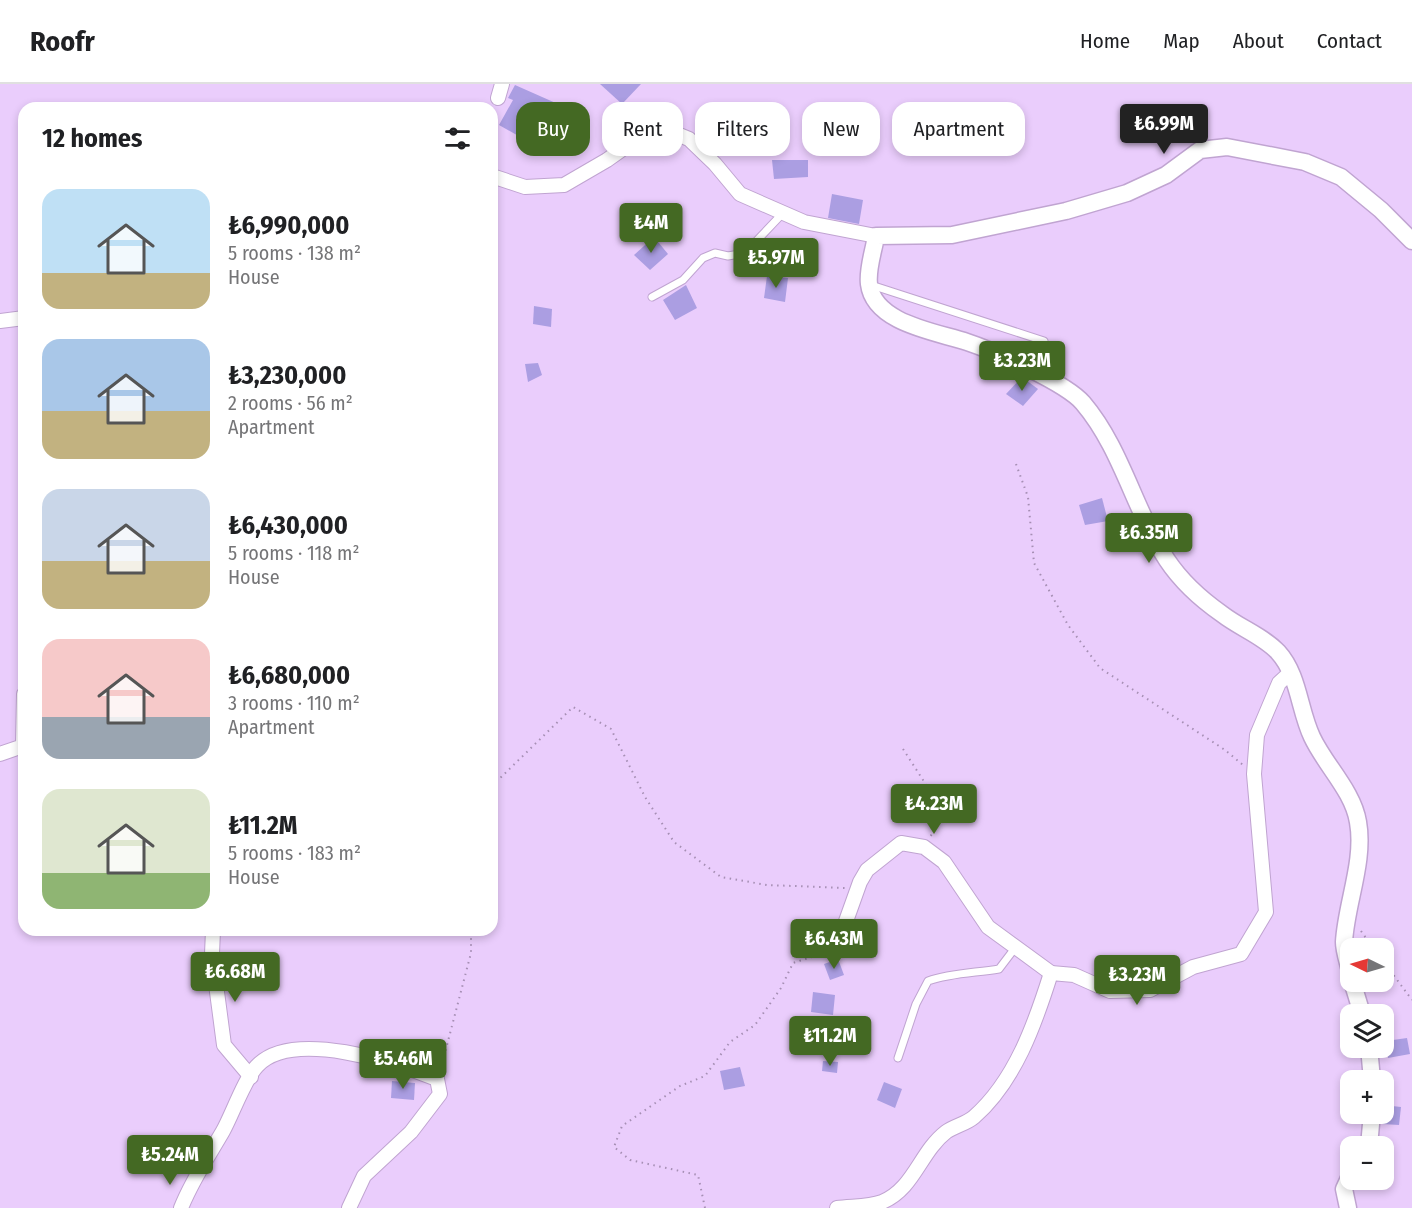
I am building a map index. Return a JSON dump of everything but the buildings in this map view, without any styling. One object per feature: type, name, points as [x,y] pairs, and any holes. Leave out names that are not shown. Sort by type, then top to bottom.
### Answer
[{"type":"street","points":[[498,98],[502,84]]},
{"type":"street","points":[[498,178],[525,187],[564,185],[607,160],[645,133],[667,130],[689,139],[715,164],[740,194],[804,222],[876,236],[952,235],[1066,211],[1127,193],[1166,175],[1200,150],[1227,147],[1305,162],[1341,177],[1381,210],[1412,241]]},
{"type":"street","points":[[876,236],[869,284],[877,304],[914,328],[969,342],[1048,379],[1081,400],[1104,431],[1150,530],[1168,561],[1189,587],[1222,614],[1264,640],[1278,653],[1291,672],[1312,737],[1346,795],[1358,821],[1358,849],[1345,938]]},
{"type":"street","points":[[0,321],[18,319]]},
{"type":"street","points":[[836,949],[858,888],[867,870],[901,843],[924,847],[944,862],[988,927],[1052,974],[1074,975],[1110,991],[1150,990],[1193,967],[1241,954],[1266,912],[1254,774],[1257,735],[1279,683],[1291,672]]},
{"type":"street","points":[[0,754],[18,748]]},
{"type":"street","points":[[213,936],[212,954],[224,1045],[251,1077]]},
{"type":"street","points":[[837,1208],[880,1203],[900,1193],[931,1148],[947,1132],[973,1119],[1005,1083],[1038,1014],[1052,974]]},
{"type":"street","points":[[174,1208],[223,1130],[256,1066],[276,1053],[317,1049],[379,1058],[437,1079],[440,1094],[411,1132],[364,1176],[349,1208]]},
{"type":"street","points":[[181,1208],[192,1182]]},
{"type":"street","points":[[1344,1190],[1348,1208]]},
{"type":"lane","points":[[652,297],[683,280],[703,258],[715,253],[728,256],[746,253],[783,213]]},
{"type":"lane","points":[[869,284],[1044,340]]},
{"type":"lane","points":[[898,1058],[916,1004],[928,981],[949,974],[999,969],[1015,948]]},
{"type":"path","points":[[1016,464],[1028,497],[1034,563],[1068,625],[1100,668],[1225,750],[1254,774]]},
{"type":"path","points":[[498,780],[573,707],[611,729],[645,797],[674,842],[721,877],[767,885],[858,888]]},
{"type":"path","points":[[903,749],[945,814],[924,847]]},
{"type":"path","points":[[437,1079],[471,953],[471,936]]},
{"type":"path","points":[[705,1208],[698,1174],[630,1160],[614,1147],[622,1126],[680,1086],[705,1076],[730,1042],[755,1025],[781,988],[793,963],[836,949]]},
{"type":"path","points":[[1394,976],[1412,1000]]}]
